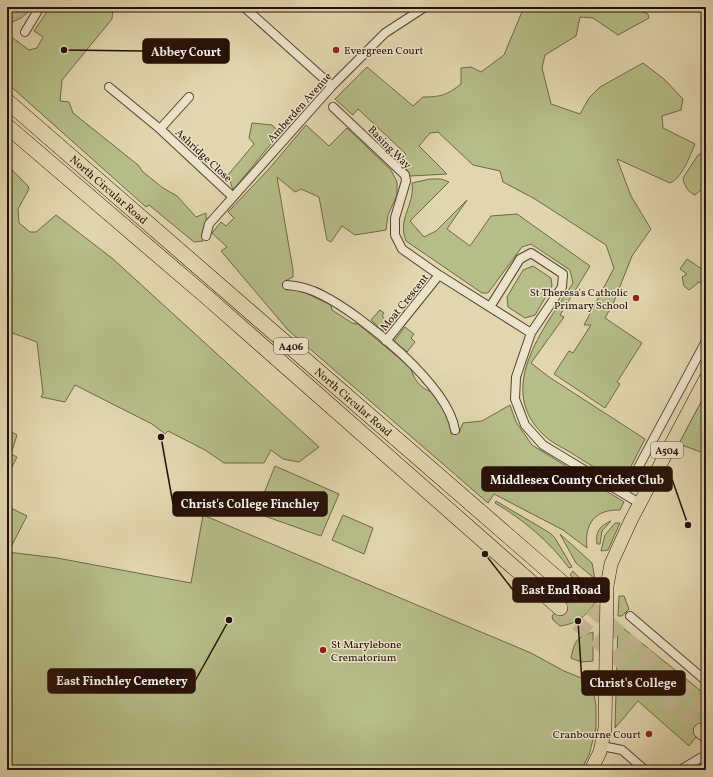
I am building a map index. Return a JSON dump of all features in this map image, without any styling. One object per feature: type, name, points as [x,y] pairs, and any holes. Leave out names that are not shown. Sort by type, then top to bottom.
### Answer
[{"type":"highway","name":"North Circular Road","points":[[7,101],[574,593]]},
{"type":"highway","name":"North Circular Road","points":[[7,126],[208,298],[560,608]]},
{"type":"main road","name":"A504","points":[[591,770],[602,746],[604,728],[606,626],[609,573],[616,551],[639,503],[706,378]]},
{"type":"street","points":[[25,32],[40,7]]},
{"type":"street","points":[[244,7],[332,86]]},
{"type":"street","name":"Amberden Avenue","points":[[206,236],[208,224],[332,86],[384,33],[425,7]]},
{"type":"street","name":"Ashridge Close","points":[[109,87],[160,129],[233,197]]},
{"type":"street","name":"Ashridge Close","points":[[160,129],[189,97]]},
{"type":"street","name":"Basing Way","points":[[333,107],[405,175],[406,181],[395,218],[395,235],[402,250],[438,275],[490,306],[531,333]]},
{"type":"street","points":[[490,306],[520,259],[531,253],[563,274],[562,287],[531,333],[516,377],[515,399],[525,424],[543,445],[639,503]]},
{"type":"street","name":"Moat Crescent","points":[[386,342],[438,275]]},
{"type":"street","name":"Moat Crescent","points":[[287,285],[301,286],[344,307],[386,342],[424,376],[453,419],[455,430]]},
{"type":"street","points":[[624,494],[706,341]]},
{"type":"street","points":[[630,616],[706,681]]},
{"type":"street","points":[[602,746],[622,750],[645,770]]},
{"type":"street","points":[[680,770],[702,757]]},
{"type":"green space","points":[[7,7],[34,7],[21,18],[10,23],[7,29]]},
{"type":"green space","points":[[50,7],[113,7],[112,19],[62,80],[60,101],[69,102],[73,113],[138,165],[143,172],[163,188],[177,196],[196,217],[206,213],[203,241],[194,242],[149,205],[146,207],[7,83],[7,37],[10,36],[29,50],[37,48],[43,37],[34,31]]},
{"type":"green space","points":[[524,7],[631,7],[648,14],[649,18],[618,35],[593,18],[580,17],[576,36],[545,55],[542,68],[551,104],[580,114],[589,98],[600,87],[643,63],[664,79],[683,99],[681,110],[662,116],[663,128],[695,144],[682,172],[670,183],[617,159],[631,196],[651,229],[632,256],[613,304],[605,318],[642,343],[617,382],[620,384],[605,408],[554,374],[569,351],[573,353],[591,325],[584,325],[614,268],[606,245],[535,199],[503,182],[500,171],[473,165],[438,132],[430,133],[419,146],[447,174],[410,176],[401,160],[406,154],[358,109],[353,115],[335,99],[367,67],[413,106],[423,97],[435,97],[448,93],[461,84],[461,68],[471,67],[481,72],[504,55]]},
{"type":"green space","points":[[252,123],[272,125],[280,133],[233,190],[228,175],[254,144],[249,138]]},
{"type":"green space","points":[[306,125],[329,146],[347,128],[391,170],[397,182],[397,195],[388,215],[386,230],[355,235],[342,226],[331,242],[327,240],[319,197],[301,189],[295,192],[277,177],[293,270],[293,277],[285,281],[286,290],[297,289],[331,305],[332,310],[352,323],[358,324],[411,368],[418,383],[424,389],[432,392],[450,420],[451,434],[459,433],[463,423],[482,421],[510,405],[516,422],[532,445],[624,502],[620,510],[604,512],[593,520],[587,532],[587,548],[563,530],[494,494],[488,503],[288,330],[221,251],[227,247],[212,233],[221,222],[226,226],[234,218],[228,212],[269,169]]},
{"type":"green space","points":[[706,152],[706,186],[695,195],[687,188],[683,178],[698,155]]},
{"type":"green space","points":[[7,165],[28,186],[29,189],[18,209],[19,223],[30,232],[36,232],[56,215],[113,259],[319,447],[299,462],[283,459],[271,450],[264,463],[224,463],[205,450],[168,431],[165,434],[152,424],[75,385],[65,402],[41,397],[43,393],[37,342],[7,331]]},
{"type":"green space","points":[[430,179],[441,179],[449,182],[410,221],[424,237],[436,231],[467,200],[447,229],[470,246],[491,216],[517,214],[590,266],[560,315],[564,317],[531,363],[549,377],[645,439],[622,484],[547,438],[531,419],[524,400],[523,380],[528,360],[549,320],[573,283],[570,270],[531,244],[522,247],[488,293],[482,293],[406,241],[404,225],[411,199],[412,183]]},
{"type":"green space","points":[[687,259],[706,272],[706,280],[704,284],[699,282],[689,290],[684,286],[682,277],[687,274],[680,269]]},
{"type":"green space","points":[[533,266],[551,278],[552,286],[535,315],[525,318],[508,307],[507,297],[523,270]]},
{"type":"green space","points":[[380,310],[384,313],[382,316],[390,324],[383,331],[371,320]]},
{"type":"green space","points":[[405,327],[414,334],[411,338],[415,342],[407,352],[394,341]]},
{"type":"green space","points":[[706,382],[706,457],[701,452],[676,443]]},
{"type":"green space","points":[[7,429],[17,435],[11,454],[17,457],[7,477]]},
{"type":"green space","points":[[275,466],[339,494],[321,536],[256,513]]},
{"type":"green space","points":[[496,501],[550,533],[555,538],[572,567],[569,568],[544,540],[526,524],[495,503]]},
{"type":"green space","points":[[7,506],[27,516],[11,547],[7,545]]},
{"type":"green space","points":[[203,515],[531,653],[564,671],[584,679],[593,688],[596,706],[596,728],[589,755],[581,770],[7,770],[7,552],[57,558],[191,583]]},
{"type":"green space","points":[[343,515],[373,528],[364,554],[332,540]]},
{"type":"green space","points":[[611,521],[602,531],[600,544],[597,544],[599,530]]},
{"type":"green space","points":[[615,523],[620,523],[608,550],[601,551],[605,535]]},
{"type":"green space","points":[[560,534],[592,563],[595,579],[576,563]]},
{"type":"green space","points":[[573,571],[593,593],[595,603],[580,619],[560,626],[553,620],[552,616],[581,585],[570,575]]},
{"type":"green space","points":[[619,596],[624,596],[629,609],[622,616],[618,616]]},
{"type":"green space","points":[[618,624],[706,695],[706,724],[689,746],[638,701],[615,728]]},
{"type":"green space","points":[[593,632],[593,661],[581,662],[571,658],[577,640]]},
{"type":"tunnel","points":[[574,593],[706,709]]},
{"type":"tunnel","points":[[560,608],[701,731]]},
{"type":"place","name":"Abbey Court","points":[[64,50]]},
{"type":"place","name":"Evergreen Court","points":[[336,50]]},
{"type":"place","name":"St Theresa's Catholic Primary School","points":[[636,298]]},
{"type":"place","name":"Christ's College Finchley","points":[[161,437]]},
{"type":"place","name":"Middlesex County Cricket Club","points":[[688,525]]},
{"type":"place","name":"East End Road","points":[[485,554]]},
{"type":"place","name":"East Finchley Cemetery","points":[[229,620]]},
{"type":"place","name":"Christ's College","points":[[578,621]]},
{"type":"place","name":"St Marylebone Crematorium","points":[[323,650]]},
{"type":"place","name":"Cranbourne Court","points":[[649,734]]}]
